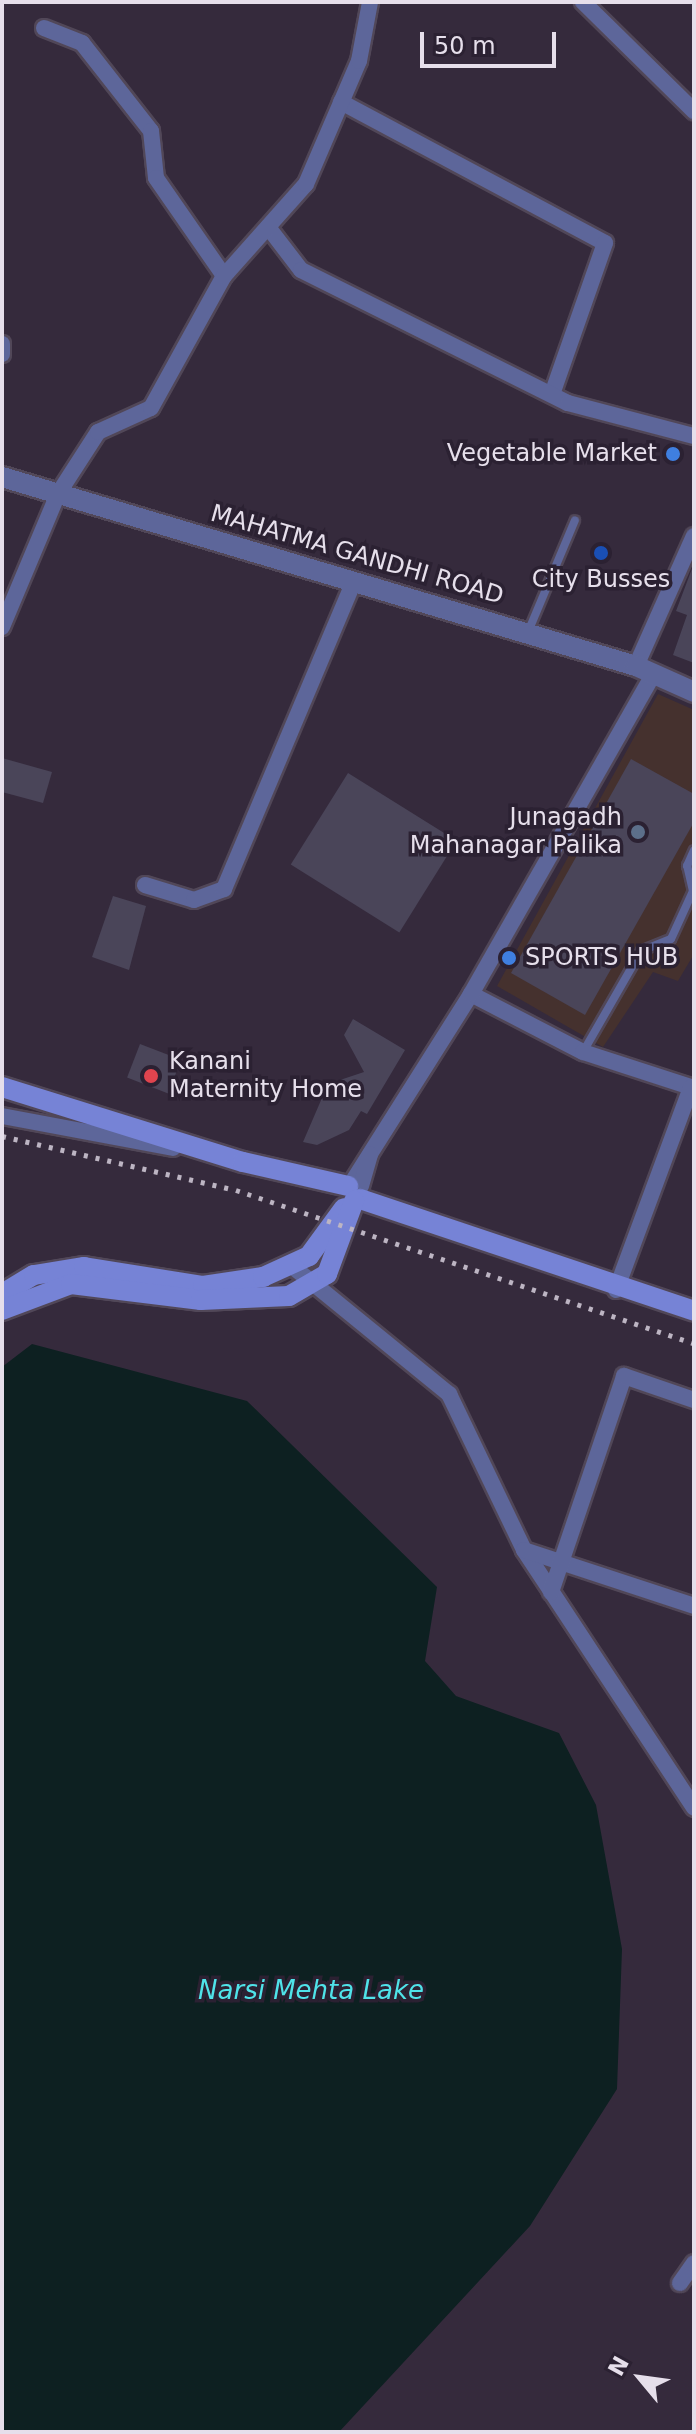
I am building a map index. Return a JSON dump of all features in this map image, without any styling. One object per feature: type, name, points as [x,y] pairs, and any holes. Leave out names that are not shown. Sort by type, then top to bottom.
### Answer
[{"type":"main road","points":[[2,1087],[243,1162],[314,1180],[385,1203],[616,1290],[694,1311]]},
{"type":"main road","points":[[2,1294],[34,1275],[84,1267],[203,1286],[292,1266],[318,1248],[353,1195]]},
{"type":"main road","points":[[2,1310],[71,1284],[255,1301],[313,1287],[339,1254],[353,1195]]},
{"type":"street","points":[[2,627],[58,494],[98,432],[151,408],[224,276],[306,184],[341,102],[370,2]]},
{"type":"street","points":[[583,2],[694,111]]},
{"type":"street","points":[[44,28],[82,43],[151,131],[156,178],[224,276]]},
{"type":"street","points":[[341,102],[605,243],[552,394]]},
{"type":"street","points":[[268,227],[301,270],[552,394],[694,436]]},
{"type":"street","points":[[2,344],[2,354]]},
{"type":"street","name":"MAHATMA GANDHI ROAD","points":[[2,477],[528,633],[644,670],[694,692]]},
{"type":"street","points":[[353,1195],[370,1154],[471,994],[644,670],[694,536]]},
{"type":"street","points":[[145,885],[194,900],[224,889],[354,581]]},
{"type":"street","points":[[471,994],[583,1052],[692,1087],[616,1290]]},
{"type":"street","points":[[2,1116],[243,1162]]},
{"type":"street","points":[[292,1266],[313,1287],[449,1394],[524,1550],[694,1808]]},
{"type":"street","points":[[551,1592],[624,1376],[694,1400]]},
{"type":"street","points":[[524,1550],[694,1606]]},
{"type":"street","points":[[680,2283],[694,2263]]},
{"type":"lane","points":[[528,633],[575,520]]},
{"type":"lane","points":[[583,1052],[641,951],[671,939],[693,891],[687,866],[694,850]]},
{"type":"shaded area","name":"Junagadh Mahanagar Palika","points":[[658,694],[694,710],[694,954],[678,981],[653,972],[603,1047],[497,986]]},
{"type":"water","name":"Narsi Mehta Lake","points":[[32,1344],[247,1401],[437,1587],[425,1661],[456,1696],[559,1733],[596,1805],[622,1949],[617,2089],[530,2226],[339,2432],[2,2432],[2,1367]]},
{"type":"building","points":[[693,566],[694,663],[673,655],[687,615],[676,611]]},
{"type":"building","points":[[2,758],[52,772],[43,803],[2,792]]},
{"type":"building","points":[[631,759],[694,794],[694,822],[585,1015],[511,973]]},
{"type":"building","points":[[348,773],[457,841],[399,932],[291,865]]},
{"type":"building","points":[[113,896],[146,906],[129,970],[92,957]]},
{"type":"building","points":[[353,1019],[405,1050],[367,1114],[361,1111],[349,1130],[317,1145],[303,1142],[328,1084],[364,1072],[344,1035]]},
{"type":"building","points":[[140,1044],[181,1060],[168,1093],[127,1078]]},
{"type":"railway","points":[[2,1136],[236,1190],[694,1343]]},
{"type":"place","name":"Vegetable Market","points":[[673,454]]},
{"type":"place","name":"City Busses","points":[[601,553]]},
{"type":"place","name":"Junagadh Mahanagar Palika","points":[[638,832]]},
{"type":"place","name":"SPORTS HUB","points":[[509,958]]},
{"type":"place","name":"Kanani Maternity Home","points":[[151,1076]]}]
